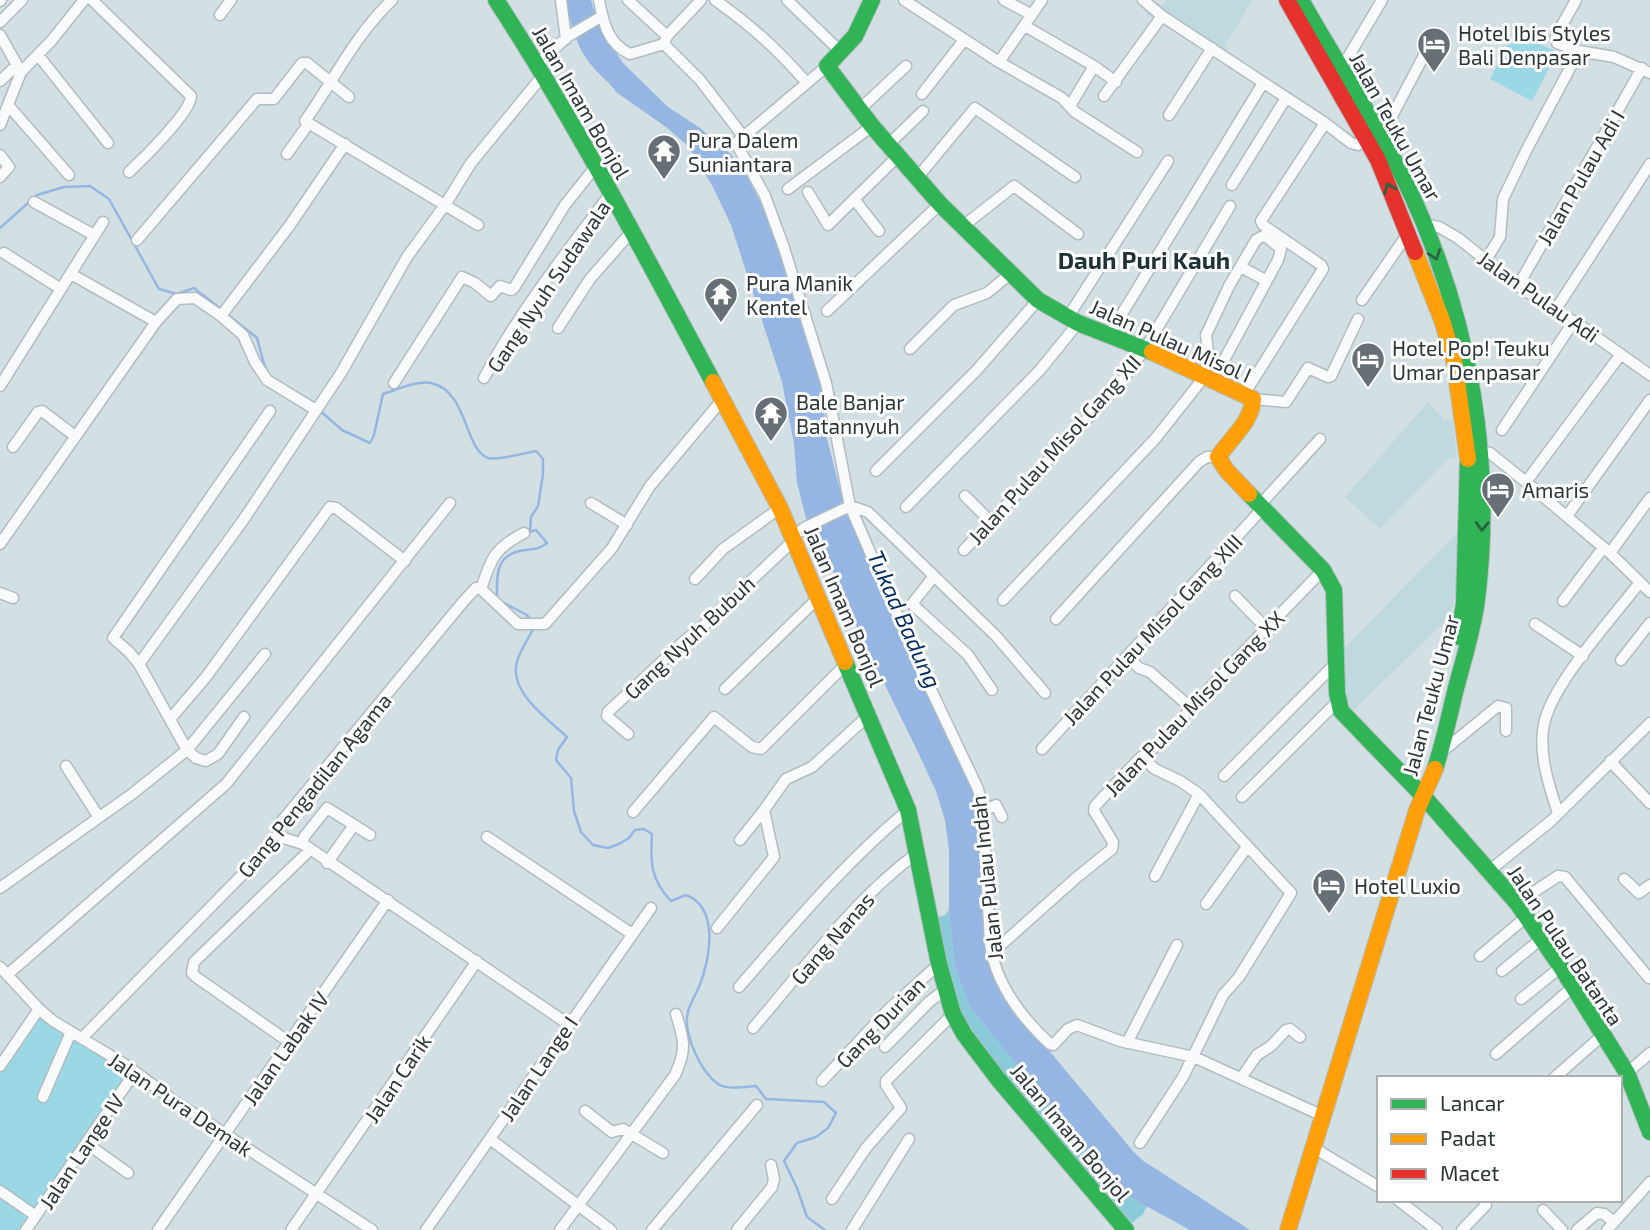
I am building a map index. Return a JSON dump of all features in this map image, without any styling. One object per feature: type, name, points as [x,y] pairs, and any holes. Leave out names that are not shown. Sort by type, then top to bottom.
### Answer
[{"type":"main road","name":"Jalan Imam Bonjol","points":[[496,0],[541,69],[596,166],[797,535],[817,599],[847,663],[908,810],[939,964],[953,1014],[964,1034],[998,1079],[1126,1230]]},
{"type":"main road","points":[[827,66],[855,36],[872,0]]},
{"type":"main road","name":"Jalan Teuku Umar","points":[[1287,0],[1424,224],[1456,315],[1473,388],[1474,450],[1482,545],[1477,600],[1438,755],[1420,799]]},
{"type":"main road","name":"Jalan Teuku Umar","points":[[1288,1230],[1420,799],[1461,627],[1474,450],[1442,320],[1372,135],[1341,69],[1301,0]]},
{"type":"main road","name":"Jalan Pulau Misol I","points":[[827,66],[872,126],[940,204],[1038,300],[1073,320],[1205,371],[1249,396],[1254,406],[1251,414],[1227,441],[1218,457]]},
{"type":"main road","points":[[1218,457],[1227,471],[1261,508],[1323,570],[1334,590],[1337,702],[1346,718],[1420,799]]},
{"type":"main road","name":"Jalan Pulau Batanta","points":[[1420,799],[1522,910],[1627,1073],[1650,1132]]},
{"type":"street","points":[[0,22],[22,0]]},
{"type":"street","points":[[0,81],[38,55],[84,0]]},
{"type":"street","points":[[92,0],[191,96],[188,106],[159,142],[129,172]]},
{"type":"street","points":[[220,15],[231,0]]},
{"type":"street","points":[[391,0],[376,15],[305,121],[478,225]]},
{"type":"street","points":[[561,0],[566,38]]},
{"type":"street","points":[[599,0],[600,17],[610,37],[627,53],[665,40],[701,0]]},
{"type":"street","name":"Jalan Pulau Indah","points":[[628,0],[701,80],[739,139],[765,195],[826,383],[849,507],[916,659],[972,773],[983,811],[991,954],[995,971],[1011,999],[1050,1044],[1053,1045],[1074,1025],[1127,1043],[1194,1056],[1323,1116]]},
{"type":"street","points":[[715,0],[750,24],[807,83]]},
{"type":"street","points":[[786,0],[841,52]]},
{"type":"street","points":[[904,0],[999,62],[1062,98],[1082,117],[1137,152]]},
{"type":"street","points":[[1004,0],[1032,15]]},
{"type":"street","points":[[999,62],[1042,0]]},
{"type":"street","points":[[1143,0],[1162,16],[1354,145],[1390,120],[1431,42]]},
{"type":"street","points":[[1341,69],[1382,0]]},
{"type":"street","points":[[1576,0],[1556,40],[1561,46],[1614,57],[1646,70]]},
{"type":"street","points":[[1104,96],[1162,16]]},
{"type":"street","points":[[139,664],[244,519],[318,407],[412,250],[471,163],[566,38],[600,17]]},
{"type":"street","points":[[1025,26],[1116,82]]},
{"type":"street","points":[[0,35],[19,68],[0,125]]},
{"type":"street","points":[[922,94],[964,40]]},
{"type":"street","points":[[1169,115],[1212,48]]},
{"type":"street","points":[[1486,260],[1500,237],[1503,199],[1579,51]]},
{"type":"street","points":[[38,55],[108,143]]},
{"type":"street","points":[[137,240],[257,99],[274,99],[302,62],[307,63],[349,97]]},
{"type":"street","points":[[739,139],[827,66]]},
{"type":"street","points":[[859,110],[906,66]]},
{"type":"street","points":[[1070,106],[1094,66]]},
{"type":"street","name":"Jalan Pulau Adi I","points":[[1518,286],[1646,70]]},
{"type":"street","points":[[1109,335],[1263,83]]},
{"type":"street","points":[[1232,185],[1286,98]]},
{"type":"street","points":[[8,106],[69,174]]},
{"type":"street","points":[[917,178],[975,108],[1075,177]]},
{"type":"street","points":[[808,192],[828,225],[854,199],[923,111]]},
{"type":"street","points":[[287,154],[309,123]]},
{"type":"street","points":[[1325,123],[1261,221],[1321,265],[1322,269],[1249,396],[1286,402],[1308,368],[1331,376],[1358,318]]},
{"type":"street","points":[[788,189],[872,126]]},
{"type":"street","points":[[224,312],[290,225],[345,144]]},
{"type":"street","points":[[0,155],[9,167],[0,177]]},
{"type":"street","points":[[906,507],[1040,370],[1168,161]]},
{"type":"street","points":[[1556,309],[1650,164]]},
{"type":"street","points":[[394,383],[462,277],[475,283],[491,296],[500,286],[511,290],[514,288],[565,205],[596,166]]},
{"type":"street","points":[[962,227],[1014,186],[1078,234]]},
{"type":"street","name":"Gang Nyuh Sudawala","points":[[484,378],[520,317],[611,193]]},
{"type":"street","points":[[854,199],[879,231]]},
{"type":"street","points":[[34,202],[94,235]]},
{"type":"street","points":[[827,310],[940,204]]},
{"type":"street","name":"Jalan Pulau Misol Gang XII","points":[[964,550],[1118,386],[1145,349],[1230,206]]},
{"type":"street","points":[[0,386],[103,222]]},
{"type":"street","name":"Jalan Pulau Adi","points":[[1424,224],[1439,226],[1458,238],[1518,286],[1574,321],[1650,375]]},
{"type":"street","points":[[558,328],[590,279],[632,231]]},
{"type":"street","points":[[1362,300],[1409,232]]},
{"type":"street","points":[[1003,600],[1155,439],[1205,371],[1223,362],[1278,260],[1281,249],[1269,238],[1263,236],[1256,240],[1206,335],[1205,371]]},
{"type":"street","points":[[4,253],[61,289]]},
{"type":"street","points":[[1241,267],[1265,280]]},
{"type":"street","points":[[71,274],[156,321]]},
{"type":"street","points":[[910,349],[954,305],[987,293],[1010,274]]},
{"type":"street","points":[[0,544],[156,321],[174,301],[195,298],[224,312],[243,335],[267,380],[318,407]]},
{"type":"street","points":[[384,298],[396,304]]},
{"type":"street","points":[[876,471],[976,371],[1038,300]]},
{"type":"street","points":[[1502,430],[1574,321]]},
{"type":"street","points":[[1526,482],[1621,354]]},
{"type":"street","points":[[524,533],[501,547],[491,558],[481,589],[517,624],[545,624],[599,565],[650,486],[722,400]]},
{"type":"street","points":[[1567,516],[1650,400]]},
{"type":"street","points":[[13,447],[38,412],[42,411],[75,436]]},
{"type":"street","points":[[244,717],[218,754],[201,760],[187,750],[139,664],[113,638],[270,411]]},
{"type":"street","name":"Jalan Pulau Misol Gang XIII","points":[[1042,749],[1128,657],[1320,439]]},
{"type":"street","points":[[1474,450],[1490,453],[1647,587],[1583,656],[1555,696],[1544,726],[1546,777],[1558,813]]},
{"type":"street","points":[[1056,619],[1199,462],[1207,457],[1218,457]]},
{"type":"street","points":[[965,496],[990,521]]},
{"type":"street","points":[[1563,601],[1650,498]]},
{"type":"street","points":[[3,971],[226,784],[450,503]]},
{"type":"street","points":[[591,503],[627,524]]},
{"type":"street","points":[[171,718],[206,677],[330,507],[336,508],[405,561]]},
{"type":"street","points":[[797,535],[849,507],[872,516],[996,636],[1045,693]]},
{"type":"street","points":[[695,579],[723,549],[780,508]]},
{"type":"street","name":"Gang Nyuh Bubuh","points":[[628,734],[607,716],[608,712],[797,535]]},
{"type":"street","name":"Jalan Pulau Misol Gang XX","points":[[991,954],[1112,849],[1114,842],[1093,809],[1141,757],[1160,743],[1323,570]]},
{"type":"street","points":[[934,576],[912,604],[968,655],[992,690]]},
{"type":"street","name":"Gang Pengadilan Agama","points":[[82,1038],[234,885],[277,836],[282,821],[463,602],[476,588],[481,589]]},
{"type":"street","points":[[0,593],[13,598]]},
{"type":"street","points":[[1235,596],[1266,628]]},
{"type":"street","points":[[725,689],[817,599]]},
{"type":"street","points":[[1621,660],[1650,623]]},
{"type":"street","points":[[1535,624],[1583,656]]},
{"type":"street","points":[[0,888],[132,794],[187,750],[265,654]]},
{"type":"street","points":[[1128,657],[1139,668],[1150,672],[1191,708]]},
{"type":"street","points":[[1224,776],[1337,662]]},
{"type":"street","points":[[633,812],[665,772],[716,717],[752,747],[761,749],[847,663]]},
{"type":"street","points":[[1242,797],[1337,702]]},
{"type":"street","points":[[1438,755],[1498,706],[1506,708],[1506,731]]},
{"type":"street","points":[[740,840],[786,779],[811,767],[869,715]]},
{"type":"street","points":[[1489,871],[1558,813],[1650,723]]},
{"type":"street","points":[[1139,1143],[1194,1056],[1223,995],[1239,977],[1290,897],[1288,890],[1199,794],[1155,769],[1141,757]]},
{"type":"street","points":[[1610,761],[1650,803]]},
{"type":"street","points":[[66,766],[99,816]]},
{"type":"street","points":[[1155,876],[1199,794]]},
{"type":"street","points":[[983,811],[996,805],[1002,817]]},
{"type":"street","points":[[307,847],[304,837],[327,808],[370,835]]},
{"type":"street","points":[[718,929],[774,857],[764,810]]},
{"type":"street","points":[[739,987],[871,840],[908,810]]},
{"type":"street","points":[[327,863],[354,825]]},
{"type":"street","points":[[277,836],[307,847],[568,1024]]},
{"type":"street","points":[[487,837],[632,934]]},
{"type":"street","points":[[289,1042],[196,977],[191,968],[194,961],[307,847]]},
{"type":"street","points":[[1206,904],[1247,847]]},
{"type":"street","name":"Gang Nanas","points":[[752,1028],[846,916],[917,853]]},
{"type":"street","points":[[1480,956],[1558,876],[1565,877],[1649,978]]},
{"type":"street","points":[[1624,879],[1639,893],[1650,886]]},
{"type":"street","name":"Jalan Labak IV","points":[[158,1230],[388,900]]},
{"type":"street","name":"Jalan Lange I","points":[[426,1230],[650,908]]},
{"type":"street","points":[[1502,971],[1541,939]]},
{"type":"street","points":[[1127,1043],[1177,945]]},
{"type":"street","name":"Jalan Carik","points":[[291,1230],[477,961]]},
{"type":"street","name":"Gang Durian","points":[[822,1081],[898,1000],[939,964]]},
{"type":"street","points":[[1521,999],[1561,967]]},
{"type":"street","name":"Jalan Pura Demak","points":[[3,971],[39,1009],[71,1032],[372,1230]]},
{"type":"street","points":[[1496,1054],[1573,987]]},
{"type":"street","points":[[885,1046],[946,989]]},
{"type":"street","points":[[0,1066],[39,1009]]},
{"type":"street","points":[[560,1230],[675,1074],[683,1057],[683,1038],[676,1014]]},
{"type":"street","points":[[832,1199],[866,1148],[900,1110],[900,1104],[886,1086],[886,1081],[953,1014]]},
{"type":"street","points":[[1241,1078],[1257,1055],[1271,1046],[1286,1030],[1290,1029],[1300,1037]]},
{"type":"street","points":[[43,1097],[71,1032]]},
{"type":"street","points":[[1556,1076],[1603,1035]]},
{"type":"street","points":[[1627,1073],[1650,1053]]},
{"type":"street","name":"Jalan Lange IV","points":[[26,1230],[135,1072]]},
{"type":"street","points":[[652,1230],[757,1105]]},
{"type":"street","points":[[585,1111],[611,1132],[623,1129],[663,1153]]},
{"type":"street","points":[[489,1139],[611,1230]]},
{"type":"street","points":[[852,1230],[908,1139]]},
{"type":"street","points":[[86,1143],[128,1173]]},
{"type":"street","points":[[1314,1148],[1377,1186]]},
{"type":"street","points":[[737,1230],[772,1187],[774,1179],[771,1165]]},
{"type":"street","points":[[1577,1230],[1597,1213],[1604,1214],[1611,1226],[1650,1182]]},
{"type":"street","points":[[0,1191],[36,1216]]},
{"type":"street","points":[[1404,1202],[1437,1230]]},
{"type":"street","points":[[1462,1230],[1486,1205]]},
{"type":"street","points":[[1543,1210],[1562,1230]]},
{"type":"shaded area","name":"Tukad Badung","points":[[565,0],[591,0],[598,23],[622,62],[668,107],[700,128],[731,154],[746,175],[769,218],[822,390],[827,439],[843,501],[903,642],[951,737],[972,789],[982,827],[986,943],[1021,1017],[1142,1160],[1250,1230],[1190,1230],[1128,1196],[1108,1179],[970,1007],[955,968],[945,820],[936,791],[859,632],[828,560],[807,522],[797,483],[794,444],[782,382],[731,225],[713,187],[688,146],[616,92],[587,60],[575,35]]},
{"type":"shaded area","points":[[1166,0],[1252,0],[1225,46],[1229,49],[1220,58],[1146,14],[1153,1],[1163,6]]},
{"type":"shaded area","points":[[1513,33],[1558,52],[1532,101],[1490,79]]},
{"type":"shaded area","points":[[1428,402],[1445,421],[1452,418],[1457,457],[1448,459],[1380,529],[1345,497]]},
{"type":"shaded area","points":[[1462,528],[1463,566],[1450,616],[1351,713],[1344,703],[1341,654],[1344,648]]},
{"type":"shaded area","points":[[949,910],[955,968],[970,1007],[1108,1179],[1128,1196],[1147,1206],[1143,1214],[1132,1223],[998,1071],[954,1001],[937,917],[944,916]]},
{"type":"shaded area","points":[[37,1014],[131,1071],[22,1230],[0,1230],[0,1073]]},
{"type":"waterway","points":[[0,228],[37,195],[64,187],[90,186],[109,199],[159,289],[177,294],[194,288],[222,310]]},
{"type":"waterway","points":[[227,314],[257,338],[269,374]]},
{"type":"waterway","points":[[319,410],[342,430],[370,443],[383,394],[413,384],[431,383],[443,388],[452,397],[480,453],[492,459],[536,451],[543,459],[543,474],[538,506],[531,517],[530,532],[536,530],[547,543],[537,548],[515,552],[503,561],[498,573],[497,598]]},
{"type":"waterway","points":[[298,393],[313,402]]},
{"type":"waterway","points":[[502,602],[527,615],[531,621]]},
{"type":"waterway","points":[[533,629],[518,658],[518,682],[530,703],[567,737],[558,750],[556,760],[571,778],[574,811],[581,832],[593,845],[608,848],[629,838],[635,830],[644,829],[652,834],[653,870],[659,886],[671,901],[686,895],[704,911],[708,922],[709,949],[703,976],[687,1017],[691,1044],[700,1063],[722,1086],[756,1086],[766,1099],[824,1102],[836,1113],[828,1128],[816,1137],[797,1143],[784,1161],[807,1217],[825,1230]]},
{"type":"traffic: fast","points":[[496,0],[582,141],[713,382]]},
{"type":"traffic: fast","points":[[872,0],[855,36],[827,66],[872,126],[940,204],[1038,300],[1078,323],[1152,352]]},
{"type":"traffic: fast","points":[[1301,0],[1373,122],[1413,198],[1449,294],[1473,394],[1482,497],[1477,599],[1435,769]]},
{"type":"traffic: fast","points":[[1459,637],[1464,603],[1468,459]]},
{"type":"traffic: fast","points":[[1249,494],[1323,570],[1334,590],[1337,693],[1341,711],[1424,797],[1517,903],[1561,967],[1627,1073],[1650,1132]]},
{"type":"traffic: fast","points":[[845,662],[908,810],[939,964],[953,1014],[964,1034],[998,1079],[1126,1230]]},
{"type":"traffic: slow","points":[[1415,252],[1442,320],[1454,360],[1468,459]]},
{"type":"traffic: slow","points":[[1152,352],[1253,399],[1245,423],[1218,457],[1249,494]]},
{"type":"traffic: slow","points":[[713,382],[780,508],[845,662]]},
{"type":"traffic: slow","points":[[1288,1230],[1417,810],[1435,769]]},
{"type":"traffic: jam","points":[[1287,0],[1378,160],[1415,252]]},
{"type":"place","name":"Hotel Ibis Styles Bali Denpasar","points":[[1434,74]]},
{"type":"place","name":"Pura Dalem Suniantara","points":[[664,181]]},
{"type":"place","name":"Pura Manik Kentel","points":[[721,324]]},
{"type":"place","name":"Hotel Pop! Teuku Umar Denpasar","points":[[1368,389]]},
{"type":"place","name":"Bale Banjar Batannyuh","points":[[771,443]]},
{"type":"place","name":"Amaris","points":[[1498,519]]},
{"type":"place","name":"Hotel Luxio","points":[[1329,915]]},
{"type":"district","name":"Dauh Puri Kauh","points":[[1144,259]]}]
